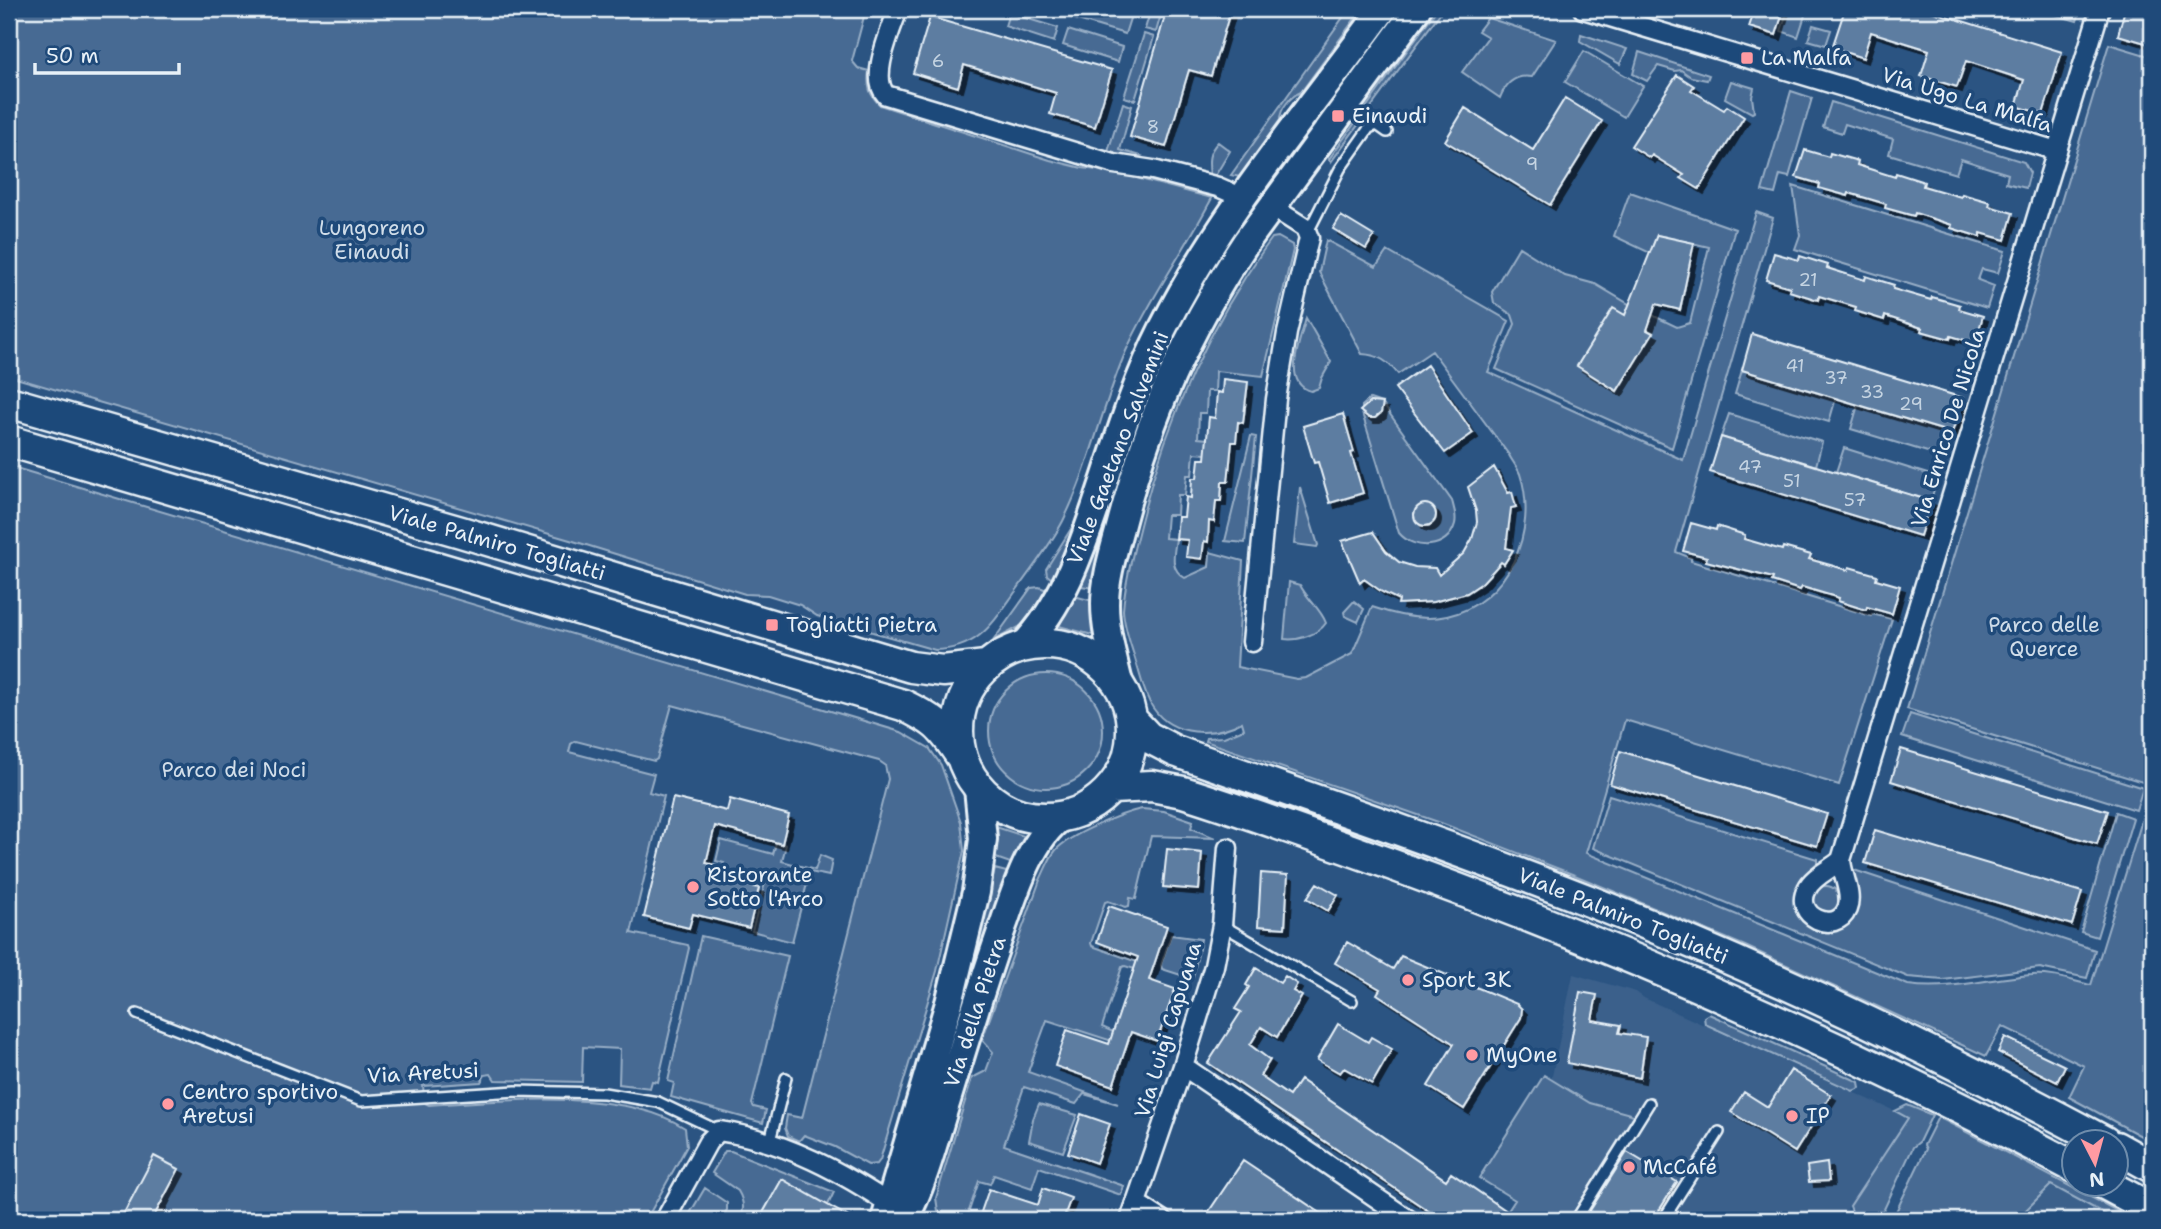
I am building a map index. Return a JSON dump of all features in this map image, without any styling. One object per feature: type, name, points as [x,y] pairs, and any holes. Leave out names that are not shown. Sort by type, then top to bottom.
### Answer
[{"type":"main road","name":"Viale Gaetano Salvemini","points":[[1022,647],[1050,614],[1071,573],[1128,410],[1161,332],[1195,270],[1243,198],[1383,9]]},
{"type":"main road","name":"Viale Gaetano Salvemini","points":[[1119,683],[1106,624],[1105,601],[1112,558],[1134,473],[1175,363],[1221,280],[1417,9]]},
{"type":"main road","name":"Viale Palmiro Togliatti","points":[[17,405],[461,532],[911,667],[943,671],[986,666]]},
{"type":"main road","name":"Viale Palmiro Togliatti","points":[[11,442],[429,563],[903,705],[925,715],[942,728],[961,756]]},
{"type":"main road","points":[[1038,643],[1055,644],[1077,649],[1098,661],[1125,693],[1132,720],[1131,751],[1125,768],[1112,788],[1091,806],[1062,817],[1043,818],[1012,812],[998,805],[978,788],[961,756],[957,732],[960,708],[970,685],[986,666],[1022,647],[1038,643]]},
{"type":"main road","name":"Viale Palmiro Togliatti","points":[[1132,720],[1148,737],[1175,751],[1436,842],[1594,903],[1778,980],[1983,1077],[2079,1128]]},
{"type":"main road","name":"Viale Palmiro Togliatti","points":[[1112,788],[1152,786],[1183,792],[1523,912],[1749,1009],[1941,1099],[2060,1160]]},
{"type":"main road","name":"Via della Pietra","points":[[900,1216],[974,903],[983,839],[978,788]]},
{"type":"main road","name":"Via della Pietra","points":[[900,1216],[919,1190],[1012,901],[1041,839],[1052,824],[1062,817]]},
{"type":"main road","points":[[2130,1155],[2152,1167]]},
{"type":"main road","points":[[2130,1197],[2152,1209]]},
{"type":"street","points":[[898,9],[878,75],[886,95],[1114,164],[1153,170],[1218,187],[1243,198]]},
{"type":"street","name":"Via Ugo La Malfa","points":[[1583,9],[2056,150]]},
{"type":"street","name":"Via Enrico De Nicola","points":[[1841,860],[2100,9]]},
{"type":"street","points":[[1252,642],[1276,399],[1287,332],[1307,251],[1308,232],[1272,206]]},
{"type":"street","name":"Via Luigi Capuana","points":[[1130,1220],[1208,990],[1222,925],[1228,848]]},
{"type":"street","points":[[1183,1066],[1409,1220]]},
{"type":"street","points":[[665,1220],[708,1142],[719,1131]]},
{"type":"street","name":"Via Aretusi","points":[[719,1131],[737,1133],[830,1168],[900,1216]]},
{"type":"street","points":[[1136,1203],[1162,1220]]},
{"type":"lane","points":[[1308,232],[1340,169],[1369,128],[1377,125],[1387,132]]},
{"type":"lane","points":[[1222,925],[1352,1001]]},
{"type":"lane","name":"Via Aretusi","points":[[137,1014],[361,1101],[516,1091],[604,1093],[657,1102],[719,1131]]},
{"type":"lane","points":[[769,1145],[786,1079]]},
{"type":"lane","points":[[1576,1220],[1649,1103]]},
{"type":"lane","points":[[1663,1220],[1718,1132]]},
{"type":"shaded area","points":[[1573,974],[1636,992],[1644,998],[1908,1117],[1840,1220],[1827,1215],[1824,1220],[1569,1220],[1634,1115],[1590,1103],[1551,1081]]},
{"type":"shaded area","points":[[2050,1184],[2060,1189],[2060,1198],[2076,1198],[2116,1220],[2016,1220]]},
{"type":"green space","name":"Lungoreno Einaudi","points":[[9,9],[866,9],[852,61],[858,68],[869,71],[870,90],[880,105],[1050,160],[1114,172],[1212,198],[1126,351],[1081,479],[1052,539],[999,614],[983,632],[963,645],[935,650],[817,616],[800,605],[768,595],[745,594],[9,376]]},
{"type":"green space","points":[[1074,9],[1133,9],[1125,34],[1071,18]]},
{"type":"green space","points":[[1151,9],[1167,9],[1166,12],[1162,11],[1156,32],[1145,29]]},
{"type":"green space","points":[[1349,9],[1362,9],[1301,92],[1287,103],[1280,120],[1240,177],[1231,175]]},
{"type":"green space","points":[[1397,9],[1404,9],[1224,254],[1094,588],[1081,586],[1079,584],[1134,427],[1163,355],[1179,324],[1221,251]]},
{"type":"green space","points":[[1437,9],[1443,9],[1331,162],[1329,159]]},
{"type":"green space","points":[[1788,9],[1807,9],[1798,37],[1781,31]]},
{"type":"green space","points":[[2050,9],[2081,9],[2077,21],[2049,13]]},
{"type":"green space","points":[[1009,13],[1058,28],[1054,42],[1005,26]]},
{"type":"green space","points":[[1488,18],[1556,40],[1532,77],[1512,80],[1500,98],[1462,72],[1488,37],[1478,31]]},
{"type":"green space","points":[[1813,25],[1831,30],[1826,45],[1808,40]]},
{"type":"green space","points":[[1068,30],[1122,47],[1118,62],[1063,45]]},
{"type":"green space","points":[[1144,34],[1154,37],[1135,100],[1124,97]]},
{"type":"green space","points":[[1581,34],[1627,49],[1620,64],[1580,41]]},
{"type":"green space","name":"Parco delle Querce","points":[[2109,44],[2152,57],[2152,785],[1907,709]]},
{"type":"green space","points":[[1584,51],[1643,86],[1624,117],[1565,82]]},
{"type":"green space","points":[[1639,52],[1709,75],[1707,80],[1691,77],[1681,70],[1658,66],[1647,81],[1633,74]]},
{"type":"green space","points":[[1731,81],[1754,88],[1754,112],[1725,98]]},
{"type":"green space","points":[[1791,91],[1812,98],[1789,177],[1780,175],[1775,194],[1762,191]]},
{"type":"green space","points":[[1831,102],[2024,162],[2030,173],[2026,188],[2006,183],[2008,174],[1961,159],[1956,174],[1889,154],[1893,139],[1845,124],[1842,133],[1823,127]]},
{"type":"green space","points":[[1123,103],[1132,106],[1120,150],[1141,156],[1132,160],[1107,155]]},
{"type":"green space","points":[[1218,142],[1230,151],[1215,176],[1210,175],[1209,161],[1212,149]]},
{"type":"green space","points":[[1793,186],[2005,251],[1998,273],[1982,269],[1978,280],[1994,286],[1987,308],[1795,249],[1800,235]]},
{"type":"green space","points":[[1630,192],[1735,229],[1672,448],[1496,369],[1515,324],[1512,315],[1494,303],[1492,292],[1519,247],[1565,276],[1595,284],[1677,327],[1690,323],[1709,247],[1657,235],[1650,253],[1614,236]]},
{"type":"green space","points":[[1756,212],[1773,218],[1676,552],[1691,558],[1691,561],[1871,616],[1872,614],[1892,619],[1839,785],[1625,720],[1586,853],[1908,985],[1955,985],[2039,975],[2091,985],[2152,788],[2152,1142],[2069,1097],[2084,1066],[2002,1026],[1986,1056],[1745,946],[1572,874],[1441,823],[1205,741],[1206,738],[1224,737],[1244,729],[1242,722],[1207,732],[1183,729],[1161,718],[1147,697],[1123,610],[1127,578],[1140,525],[1163,449],[1192,375],[1228,305],[1272,238],[1278,237],[1292,245],[1293,250],[1263,376],[1216,371],[1215,391],[1207,391],[1206,413],[1199,413],[1198,438],[1230,441],[1229,456],[1194,453],[1192,475],[1187,475],[1185,495],[1178,495],[1177,515],[1167,515],[1165,538],[1176,539],[1175,566],[1185,578],[1209,567],[1210,552],[1243,561],[1237,667],[1297,679],[1306,678],[1352,654],[1372,607],[1409,617],[1428,618],[1447,616],[1468,609],[1487,596],[1502,580],[1521,541],[1525,496],[1520,474],[1509,455],[1432,351],[1398,374],[1382,360],[1362,354],[1319,272],[1326,240],[1376,267],[1387,251],[1509,321],[1488,372],[1683,460]]},
{"type":"green space","points":[[1306,318],[1331,362],[1319,388],[1311,391],[1302,386],[1295,370],[1297,348]]},
{"type":"green space","points":[[1742,370],[1836,398],[1829,422],[1735,394]]},
{"type":"green space","points":[[1370,399],[1382,403],[1452,501],[1455,524],[1451,533],[1438,543],[1413,543],[1399,533],[1362,413],[1362,406]]},
{"type":"green space","points":[[1858,405],[1952,433],[1944,457],[1851,429]]},
{"type":"green space","points":[[1729,414],[1822,442],[1816,466],[1721,437]]},
{"type":"green space","points":[[1251,436],[1256,437],[1245,543],[1225,541]]},
{"type":"green space","points":[[1844,448],[1937,477],[1931,501],[1836,472]]},
{"type":"green space","name":"Parco dei Noci","points":[[9,466],[901,732],[929,748],[941,765],[961,822],[964,851],[937,971],[877,1164],[868,1165],[835,1147],[804,1135],[799,1141],[788,1136],[785,1128],[787,1115],[802,1118],[888,779],[885,765],[879,761],[672,705],[657,759],[654,761],[576,741],[571,744],[569,752],[654,774],[649,792],[664,796],[631,933],[688,945],[689,948],[658,1082],[652,1081],[650,1088],[619,1084],[620,1049],[583,1047],[582,1082],[495,1080],[491,1074],[485,1075],[481,1082],[423,1086],[425,1103],[429,1105],[525,1100],[596,1102],[660,1115],[685,1128],[687,1146],[646,1220],[9,1220]]},
{"type":"green space","points":[[1300,487],[1318,545],[1317,547],[1294,544]]},
{"type":"green space","points":[[1074,524],[1056,578],[1052,579],[1047,575],[1046,569]]},
{"type":"green space","points":[[1289,582],[1300,585],[1326,623],[1313,634],[1301,638],[1284,639]]},
{"type":"green space","points":[[1039,587],[1050,591],[1028,622],[993,641],[1031,588]]},
{"type":"green space","points":[[1074,596],[1093,601],[1096,636],[1059,626]]},
{"type":"green space","points":[[1354,601],[1364,609],[1358,622],[1345,616],[1344,612]]},
{"type":"green space","points":[[1046,674],[1068,678],[1078,683],[1094,699],[1099,709],[1103,731],[1099,753],[1094,763],[1078,779],[1068,784],[1046,788],[1024,784],[1014,779],[998,763],[993,753],[989,731],[993,709],[998,699],[1014,683],[1024,678]]},
{"type":"green space","points":[[1910,714],[2143,788],[2136,810],[1902,737]]},
{"type":"green space","points":[[1609,795],[1817,859],[1817,863],[1806,874],[1794,895],[1797,914],[1804,922],[1816,928],[1832,931],[1842,926],[1853,914],[1854,870],[2095,950],[2087,978],[2040,968],[1943,980],[1908,977],[1593,848]]},
{"type":"green space","points":[[1142,809],[1164,811],[1193,821],[1191,828],[1215,838],[1151,836],[1136,899],[1130,898],[1129,906],[1126,907],[1105,902],[1091,943],[1092,946],[1143,964],[1141,971],[1122,967],[1102,1027],[1118,1034],[1115,1042],[1047,1020],[1028,1072],[1118,1104],[1084,1094],[1076,1104],[1024,1087],[1004,1145],[1124,1186],[1121,1195],[1039,1167],[1032,1188],[994,1175],[990,1184],[979,1181],[966,1220],[953,1220],[938,1211],[936,1198],[972,1078],[986,1071],[993,1052],[982,1040],[1045,868],[1056,850],[1072,838],[1109,820]]},
{"type":"green space","points":[[2116,812],[2133,818],[2097,937],[2081,932]]},
{"type":"green space","points":[[996,827],[1027,837],[1013,864],[996,858]]},
{"type":"green space","points":[[721,840],[773,854],[776,843],[786,845],[782,861],[815,870],[820,855],[832,860],[829,876],[810,872],[792,942],[752,931],[765,883],[747,876],[744,879],[722,873],[724,863],[716,861]]},
{"type":"green space","points":[[995,869],[1010,873],[906,1182],[974,960]]},
{"type":"green space","points":[[1826,886],[1835,890],[1839,899],[1835,908],[1826,912],[1817,908],[1813,899],[1817,890]]},
{"type":"green space","points":[[1171,935],[1201,939],[1193,977],[1162,969]]},
{"type":"green space","points":[[701,936],[788,956],[752,1104],[766,1110],[763,1123],[671,1097],[674,1083],[668,1081]]},
{"type":"green space","points":[[1709,1014],[1859,1082],[1860,1088],[1853,1091],[1705,1024],[1704,1017]]},
{"type":"green space","points":[[1544,1075],[1590,1103],[1634,1115],[1569,1220],[1526,1220],[1519,1215],[1515,1220],[1502,1220],[1515,1200],[1479,1178]]},
{"type":"green space","points":[[1039,1104],[1077,1115],[1063,1152],[1029,1141]]},
{"type":"green space","points":[[1907,1105],[1932,1115],[1919,1142],[1913,1147],[1879,1220],[1855,1220],[1850,1206],[1908,1118],[1895,1111]]},
{"type":"green space","points":[[1938,1117],[2060,1181],[2060,1190],[2051,1185],[2016,1220],[1892,1220],[1926,1149],[1924,1145]]},
{"type":"green space","points":[[725,1151],[731,1151],[834,1192],[828,1205],[782,1179],[759,1220],[740,1220],[743,1206],[738,1191],[712,1173]]},
{"type":"green space","points":[[705,1188],[727,1203],[727,1210],[721,1220],[686,1220]]},
{"type":"green space","points":[[2075,1198],[2093,1198],[2131,1220],[2116,1220]]},
{"type":"building","points":[[1167,9],[1191,14],[1192,9],[1231,9],[1211,76],[1189,70],[1166,147],[1130,137]]},
{"type":"building","points":[[1755,9],[1784,9],[1776,35],[1749,27]]},
{"type":"building","points":[[1845,9],[1924,9],[2062,52],[2043,114],[2016,106],[2024,80],[1966,61],[1957,87],[1921,76],[1929,50],[1871,32],[1863,58],[1832,48]]},
{"type":"building","points":[[2125,9],[2152,9],[2152,45],[2118,35]]},
{"type":"building","points":[[930,17],[1112,70],[1095,127],[1050,114],[1056,93],[964,65],[958,87],[913,73]]},
{"type":"building","points":[[1677,75],[1694,86],[1691,90],[1724,110],[1727,106],[1744,117],[1699,189],[1681,178],[1684,175],[1652,155],[1650,158],[1631,146]]},
{"type":"building","points":[[1565,98],[1602,121],[1550,205],[1445,141],[1465,108],[1533,150]]},
{"type":"building","points":[[1805,150],[1829,157],[1830,153],[1858,161],[1857,165],[1895,177],[1896,173],[1924,182],[1923,186],[1990,202],[1989,206],[2013,213],[2005,240],[1981,233],[1980,237],[1915,213],[1914,216],[1885,208],[1886,204],[1849,193],[1848,196],[1819,188],[1820,184],[1796,177]]},
{"type":"building","points":[[1341,216],[1374,236],[1366,249],[1333,229]]},
{"type":"building","points":[[1657,235],[1694,243],[1680,310],[1656,304],[1647,330],[1653,333],[1617,391],[1577,366],[1613,308],[1625,315]]},
{"type":"building","points":[[1774,253],[1799,260],[1800,256],[1865,280],[1866,276],[1894,285],[1893,289],[1960,305],[1959,309],[1983,316],[1975,343],[1921,331],[1922,328],[1885,316],[1884,320],[1855,311],[1856,307],[1819,296],[1818,300],[1789,291],[1790,287],[1766,280]]},
{"type":"building","points":[[1752,334],[1963,398],[1952,433],[1742,370]]},
{"type":"building","points":[[1427,365],[1473,433],[1445,453],[1395,388]]},
{"type":"building","points":[[1223,379],[1248,382],[1243,423],[1238,422],[1236,442],[1232,442],[1228,482],[1222,482],[1221,501],[1216,501],[1214,522],[1209,521],[1208,542],[1204,541],[1202,559],[1186,557],[1188,540],[1176,539],[1178,517],[1184,517],[1186,497],[1191,498],[1192,478],[1197,478],[1199,459],[1205,459],[1209,417],[1215,418],[1217,392],[1222,393]]},
{"type":"building","points":[[1370,402],[1383,403],[1381,413],[1375,418],[1369,418],[1360,411]]},
{"type":"building","points":[[1343,414],[1363,493],[1330,503],[1318,462],[1314,463],[1303,426]]},
{"type":"building","points":[[1721,437],[1931,501],[1920,536],[1710,472]]},
{"type":"building","points":[[1494,467],[1508,493],[1512,492],[1516,507],[1511,508],[1506,548],[1513,550],[1504,564],[1501,562],[1482,583],[1467,593],[1433,602],[1398,604],[1399,600],[1364,579],[1360,583],[1342,541],[1373,532],[1386,551],[1399,562],[1415,567],[1435,568],[1439,575],[1464,553],[1472,539],[1477,522],[1468,487]]},
{"type":"building","points":[[1421,504],[1429,504],[1436,511],[1436,519],[1429,526],[1421,526],[1414,519],[1414,511]]},
{"type":"building","points":[[1691,523],[1716,530],[1717,526],[1745,535],[1744,539],[1811,555],[1809,559],[1877,575],[1876,579],[1900,586],[1892,614],[1867,607],[1866,610],[1838,601],[1839,598],[1802,587],[1800,590],[1772,581],[1773,578],[1706,561],[1707,557],[1683,551]]},
{"type":"building","points":[[1901,749],[2108,811],[2097,844],[1891,781]]},
{"type":"building","points":[[1620,751],[1827,814],[1817,846],[1610,784]]},
{"type":"building","points":[[673,798],[727,811],[730,799],[789,815],[782,844],[715,826],[706,863],[716,865],[713,877],[759,888],[749,928],[693,914],[689,928],[644,917]]},
{"type":"building","points":[[1875,830],[2082,892],[2072,925],[1865,863]]},
{"type":"building","points":[[1167,849],[1202,853],[1199,890],[1163,887]]},
{"type":"building","points":[[1261,873],[1288,875],[1285,928],[1258,926]]},
{"type":"building","points":[[1317,883],[1338,895],[1328,911],[1307,898]]},
{"type":"building","points":[[1109,906],[1167,926],[1149,980],[1175,989],[1157,1041],[1131,1032],[1113,1086],[1055,1066],[1067,1030],[1109,1044],[1138,957],[1097,942]]},
{"type":"building","points":[[1347,942],[1393,969],[1401,956],[1517,1004],[1522,1009],[1521,1018],[1464,1109],[1428,1086],[1454,1044],[1377,994],[1380,989],[1335,963]]},
{"type":"building","points":[[1256,968],[1280,983],[1285,976],[1297,984],[1293,991],[1302,996],[1277,1037],[1261,1027],[1250,1045],[1270,1060],[1260,1076],[1289,1096],[1300,1080],[1446,1180],[1451,1173],[1520,1220],[1442,1220],[1208,1063],[1241,1012],[1235,1009],[1249,987],[1246,985]]},
{"type":"building","points":[[1580,992],[1597,995],[1592,1020],[1621,1025],[1619,1033],[1646,1037],[1640,1078],[1567,1063]]},
{"type":"building","points":[[1338,1024],[1368,1042],[1371,1037],[1392,1049],[1372,1084],[1344,1068],[1340,1073],[1317,1060]]},
{"type":"building","points":[[2005,1037],[2065,1066],[2057,1082],[1998,1052]]},
{"type":"building","points":[[1791,1070],[1831,1095],[1795,1152],[1731,1112],[1744,1092],[1768,1107]]},
{"type":"building","points":[[1081,1114],[1110,1124],[1096,1163],[1068,1153]]},
{"type":"building","points":[[1627,1152],[1677,1182],[1653,1220],[1584,1220]]},
{"type":"building","points":[[154,1156],[179,1169],[152,1220],[137,1220],[124,1213]]},
{"type":"building","points":[[1243,1161],[1331,1220],[1203,1220]]},
{"type":"building","points":[[1827,1163],[1829,1181],[1809,1182],[1807,1166]]},
{"type":"building","points":[[782,1179],[808,1194],[854,1220],[759,1220]]},
{"type":"building","points":[[1043,1188],[1071,1198],[1065,1214],[1075,1217],[1075,1220],[1008,1220],[981,1212],[989,1189],[1038,1205]]},
{"type":"place","name":"La Malfa","points":[[1747,58]]},
{"type":"place","name":"Einaudi","points":[[1338,116]]},
{"type":"place","name":"Togliatti Pietra","points":[[772,625]]},
{"type":"place","name":"Ristorante Sotto l'Arco","points":[[693,887]]},
{"type":"place","name":"Sport 3K","points":[[1408,980]]},
{"type":"place","name":"MyOne","points":[[1472,1055]]},
{"type":"place","name":"Centro sportivo Aretusi","points":[[168,1104]]},
{"type":"place","name":"IP","points":[[1792,1116]]},
{"type":"place","name":"McCafé","points":[[1629,1167]]}]
